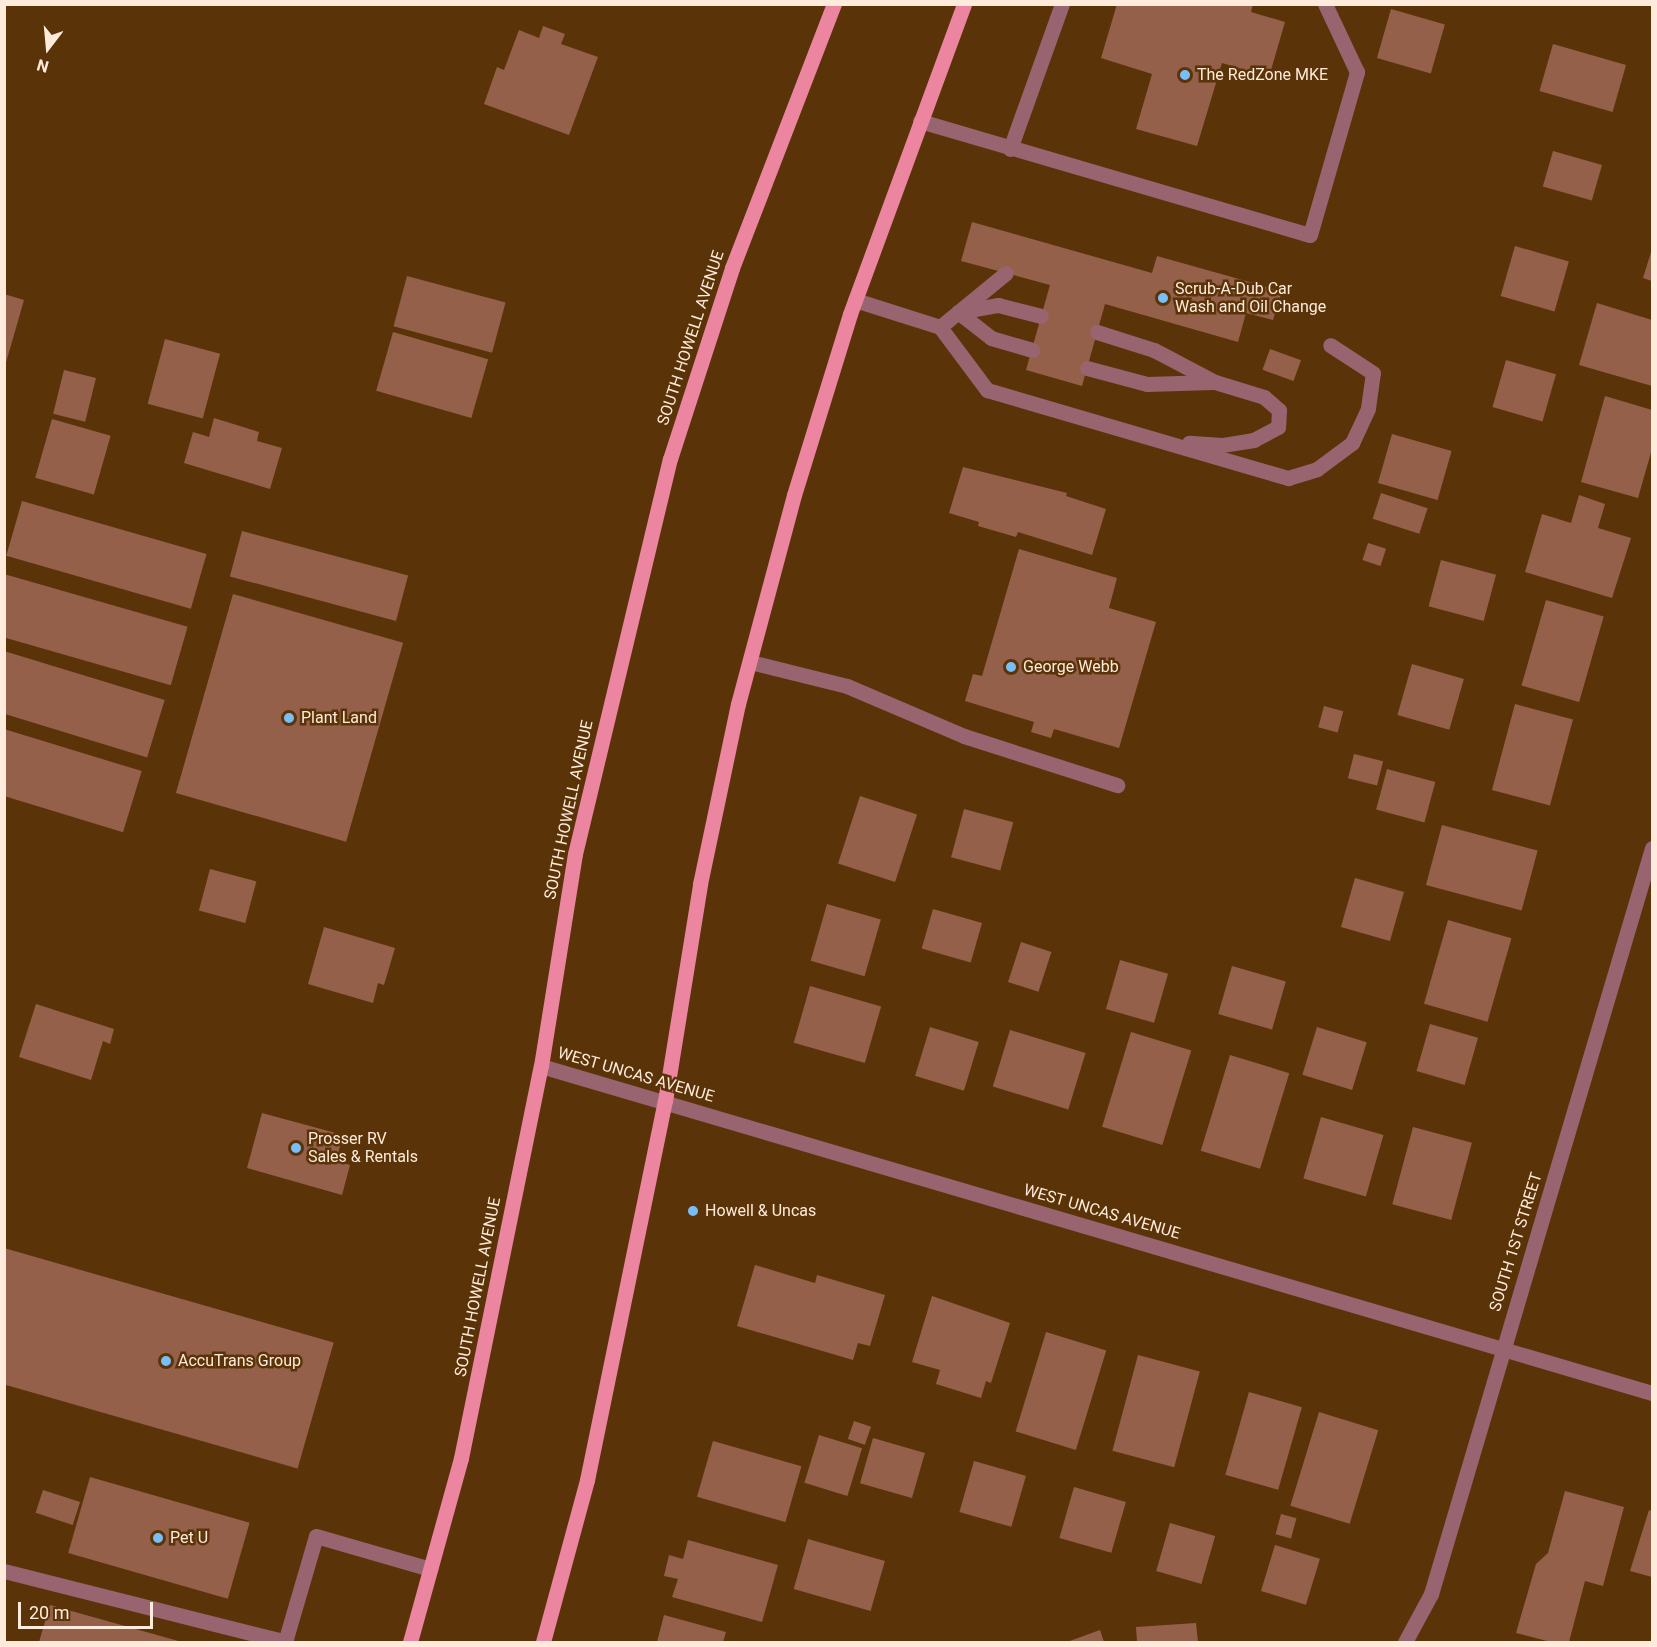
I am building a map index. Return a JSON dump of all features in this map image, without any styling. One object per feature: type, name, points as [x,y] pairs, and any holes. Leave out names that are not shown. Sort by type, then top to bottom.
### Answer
[{"type":"main road","name":"SOUTH HOWELL AVENUE","points":[[410,1642],[461,1458],[541,1066],[575,854],[670,459],[732,268],[834,4]]},
{"type":"main road","points":[[543,1642],[587,1480],[665,1101],[700,884],[750,662],[794,495],[855,300],[964,4]]},
{"type":"street","points":[[1010,149],[1062,4]]},
{"type":"street","points":[[920,121],[1310,235],[1357,72],[1325,4]]},
{"type":"street","points":[[940,327],[1006,273]]},
{"type":"street","points":[[855,300],[940,327],[987,390],[1288,478],[1317,469],[1352,443],[1368,408],[1373,373],[1330,345]]},
{"type":"street","points":[[958,312],[998,305],[1041,316]]},
{"type":"street","points":[[958,312],[991,339],[1032,350]]},
{"type":"street","points":[[1097,332],[1154,350],[1215,382],[1264,397],[1279,410],[1278,427],[1254,440],[1221,445],[1159,440]]},
{"type":"street","points":[[1087,368],[1147,384],[1215,382]]},
{"type":"street","points":[[750,662],[847,686],[964,736],[1117,784]]},
{"type":"street","name":"SOUTH 1ST STREET","points":[[1405,1642],[1431,1594],[1502,1349],[1653,848]]},
{"type":"street","name":"WEST UNCAS AVENUE","points":[[541,1066],[1653,1393]]},
{"type":"street","points":[[4,1571],[286,1642],[316,1536],[430,1569]]},
{"type":"building","name":"The RedZone MKE","points":[[1117,4],[1253,4],[1251,12],[1285,22],[1269,77],[1222,63],[1197,146],[1136,129],[1152,74],[1101,58]]},
{"type":"building","points":[[1391,9],[1445,24],[1431,73],[1377,58]]},
{"type":"building","points":[[543,26],[565,34],[561,44],[598,57],[569,135],[484,104],[497,67],[504,70],[519,30],[539,38]]},
{"type":"building","points":[[1553,44],[1626,65],[1613,112],[1539,91]]},
{"type":"building","points":[[1553,151],[1602,165],[1592,201],[1543,187]]},
{"type":"building","name":"Scrub-A-Dub Car Wash and Oil Change","points":[[972,222],[1152,273],[1157,256],[1282,291],[1273,320],[1246,313],[1238,342],[1105,304],[1082,386],[1026,370],[1050,285],[961,261]]},
{"type":"building","points":[[1515,246],[1569,261],[1554,311],[1501,296]]},
{"type":"building","points":[[1652,249],[1652,281],[1643,278]]},
{"type":"building","points":[[407,276],[506,302],[492,353],[394,326]]},
{"type":"building","points":[[4,294],[24,300],[5,366],[4,366]]},
{"type":"building","points":[[1597,303],[1652,320],[1652,386],[1579,365]]},
{"type":"building","points":[[393,332],[488,359],[471,418],[376,391]]},
{"type":"building","points":[[165,339],[220,354],[203,418],[148,404]]},
{"type":"building","points":[[1270,349],[1301,360],[1293,381],[1262,370]]},
{"type":"building","points":[[1506,360],[1556,374],[1542,421],[1492,407]]},
{"type":"building","points":[[64,370],[96,378],[85,422],[53,414]]},
{"type":"building","points":[[1605,396],[1652,410],[1652,449],[1638,498],[1581,482]]},
{"type":"building","points":[[214,418],[259,432],[257,441],[282,448],[270,489],[184,463],[193,432],[209,437]]},
{"type":"building","points":[[52,419],[111,436],[94,494],[35,478]]},
{"type":"building","points":[[1392,434],[1452,451],[1438,500],[1378,483]]},
{"type":"building","points":[[963,467],[1067,493],[1066,496],[1106,509],[1092,555],[1018,532],[1016,537],[978,526],[979,522],[949,513]]},
{"type":"building","points":[[1381,493],[1428,508],[1419,534],[1373,519]]},
{"type":"building","points":[[1579,495],[1605,504],[1598,528],[1631,538],[1612,598],[1525,572],[1542,514],[1571,523]]},
{"type":"building","points":[[22,501],[207,554],[191,609],[6,556]]},
{"type":"building","points":[[242,531],[408,576],[396,621],[230,576]]},
{"type":"building","points":[[1368,543],[1386,549],[1381,566],[1362,560]]},
{"type":"building","points":[[1019,549],[1117,578],[1109,608],[1156,622],[1119,748],[1054,729],[1051,738],[1031,732],[1034,722],[965,701],[973,674],[982,676]]},
{"type":"building","points":[[1441,560],[1496,575],[1484,621],[1429,606]]},
{"type":"building","points":[[4,574],[188,627],[171,685],[4,637]]},
{"type":"building","name":"Plant Land","points":[[233,594],[403,643],[346,842],[176,793]]},
{"type":"building","points":[[1546,600],[1604,617],[1579,702],[1521,686]]},
{"type":"building","points":[[4,651],[165,700],[147,757],[4,714]]},
{"type":"building","points":[[1412,664],[1464,679],[1449,730],[1397,715]]},
{"type":"building","points":[[1515,704],[1573,720],[1550,805],[1492,790]]},
{"type":"building","points":[[1324,706],[1343,711],[1338,732],[1318,727]]},
{"type":"building","points":[[4,729],[142,771],[123,832],[4,796]]},
{"type":"building","points":[[1354,754],[1383,761],[1377,786],[1348,778]]},
{"type":"building","points":[[1387,769],[1435,782],[1424,823],[1376,810]]},
{"type":"building","points":[[860,796],[917,815],[895,882],[838,864]]},
{"type":"building","points":[[964,809],[1013,822],[1000,870],[951,857]]},
{"type":"building","points":[[1442,825],[1538,851],[1522,911],[1426,885]]},
{"type":"building","points":[[210,869],[256,881],[245,923],[199,911]]},
{"type":"building","points":[[1355,878],[1404,892],[1390,941],[1341,927]]},
{"type":"building","points":[[827,904],[881,919],[865,976],[811,961]]},
{"type":"building","points":[[933,909],[982,923],[971,962],[922,948]]},
{"type":"building","points":[[1448,920],[1511,938],[1487,1022],[1424,1004]]},
{"type":"building","points":[[324,927],[395,948],[384,985],[378,983],[373,1003],[308,984]]},
{"type":"building","points":[[1021,942],[1051,952],[1038,992],[1008,982]]},
{"type":"building","points":[[1120,960],[1168,974],[1154,1023],[1106,1009]]},
{"type":"building","points":[[1232,966],[1286,981],[1272,1029],[1218,1014]]},
{"type":"building","points":[[810,986],[881,1006],[865,1063],[794,1043]]},
{"type":"building","points":[[36,1004],[114,1029],[110,1044],[103,1041],[91,1080],[19,1057]]},
{"type":"building","points":[[1430,1024],[1478,1038],[1465,1085],[1416,1071]]},
{"type":"building","points":[[930,1027],[979,1042],[964,1091],[915,1076]]},
{"type":"building","points":[[1317,1027],[1367,1042],[1352,1090],[1302,1075]]},
{"type":"building","points":[[1010,1030],[1086,1053],[1068,1110],[993,1086]]},
{"type":"building","points":[[1131,1032],[1191,1050],[1162,1145],[1102,1127]]},
{"type":"building","points":[[1230,1055],[1289,1073],[1260,1169],[1201,1151]]},
{"type":"building","name":"Prosser RV Sales & Rentals","points":[[262,1113],[343,1135],[336,1161],[350,1165],[342,1195],[247,1168]]},
{"type":"building","points":[[1321,1117],[1383,1135],[1366,1196],[1303,1179]]},
{"type":"building","points":[[1413,1127],[1472,1143],[1451,1220],[1392,1204]]},
{"type":"building","name":"AccuTrans Group","points":[[4,1248],[334,1343],[298,1468],[4,1384]]},
{"type":"building","points":[[755,1265],[815,1283],[817,1275],[885,1295],[870,1346],[858,1343],[853,1360],[737,1326]]},
{"type":"building","points":[[932,1296],[1010,1323],[991,1383],[986,1381],[981,1398],[936,1384],[940,1370],[912,1362]]},
{"type":"building","points":[[1046,1332],[1106,1350],[1076,1450],[1016,1431]]},
{"type":"building","points":[[1138,1355],[1200,1372],[1174,1467],[1112,1451]]},
{"type":"building","points":[[1249,1392],[1302,1407],[1278,1490],[1225,1475]]},
{"type":"building","points":[[1319,1412],[1378,1430],[1350,1524],[1290,1506]]},
{"type":"building","points":[[854,1421],[871,1427],[865,1445],[848,1439]]},
{"type":"building","points":[[819,1435],[862,1448],[847,1496],[804,1483]]},
{"type":"building","points":[[873,1438],[925,1453],[912,1498],[860,1483]]},
{"type":"building","points":[[713,1441],[801,1466],[785,1522],[697,1497]]},
{"type":"building","points":[[974,1461],[1026,1476],[1011,1527],[959,1512]]},
{"type":"building","name":"Pet U","points":[[90,1477],[250,1523],[228,1599],[68,1553]]},
{"type":"building","points":[[1074,1487],[1126,1502],[1111,1553],[1059,1538]]},
{"type":"building","points":[[43,1490],[80,1502],[73,1525],[36,1513]]},
{"type":"building","points":[[1565,1491],[1624,1507],[1603,1586],[1585,1581],[1569,1642],[1551,1642],[1516,1633],[1536,1564],[1548,1553]]},
{"type":"building","points":[[1649,1510],[1652,1511],[1652,1577],[1630,1571]]},
{"type":"building","points":[[1281,1514],[1296,1518],[1291,1538],[1276,1534]]},
{"type":"building","points":[[1170,1523],[1215,1536],[1201,1584],[1156,1571]]},
{"type":"building","points":[[808,1539],[885,1561],[871,1611],[794,1589]]},
{"type":"building","points":[[688,1540],[778,1565],[762,1622],[672,1597],[678,1579],[664,1576],[669,1555],[683,1559]]},
{"type":"building","points":[[1275,1545],[1320,1559],[1306,1605],[1261,1591]]},
{"type":"building","points":[[50,1605],[182,1642],[39,1642]]},
{"type":"building","points":[[664,1615],[726,1632],[723,1642],[657,1642]]},
{"type":"building","points":[[1196,1623],[1198,1642],[1137,1642],[1136,1627]]},
{"type":"building","points":[[1100,1630],[1104,1642],[1067,1642]]},
{"type":"place","name":"The RedZone MKE","points":[[1185,75]]},
{"type":"place","name":"Scrub-A-Dub Car Wash and Oil Change","points":[[1163,298]]},
{"type":"place","name":"George Webb","points":[[1011,667]]},
{"type":"place","name":"Plant Land","points":[[289,718]]},
{"type":"place","name":"Prosser RV Sales & Rentals","points":[[296,1148]]},
{"type":"place","name":"Howell & Uncas","points":[[693,1211]]},
{"type":"place","name":"AccuTrans Group","points":[[166,1361]]},
{"type":"place","name":"Pet U","points":[[158,1538]]}]
